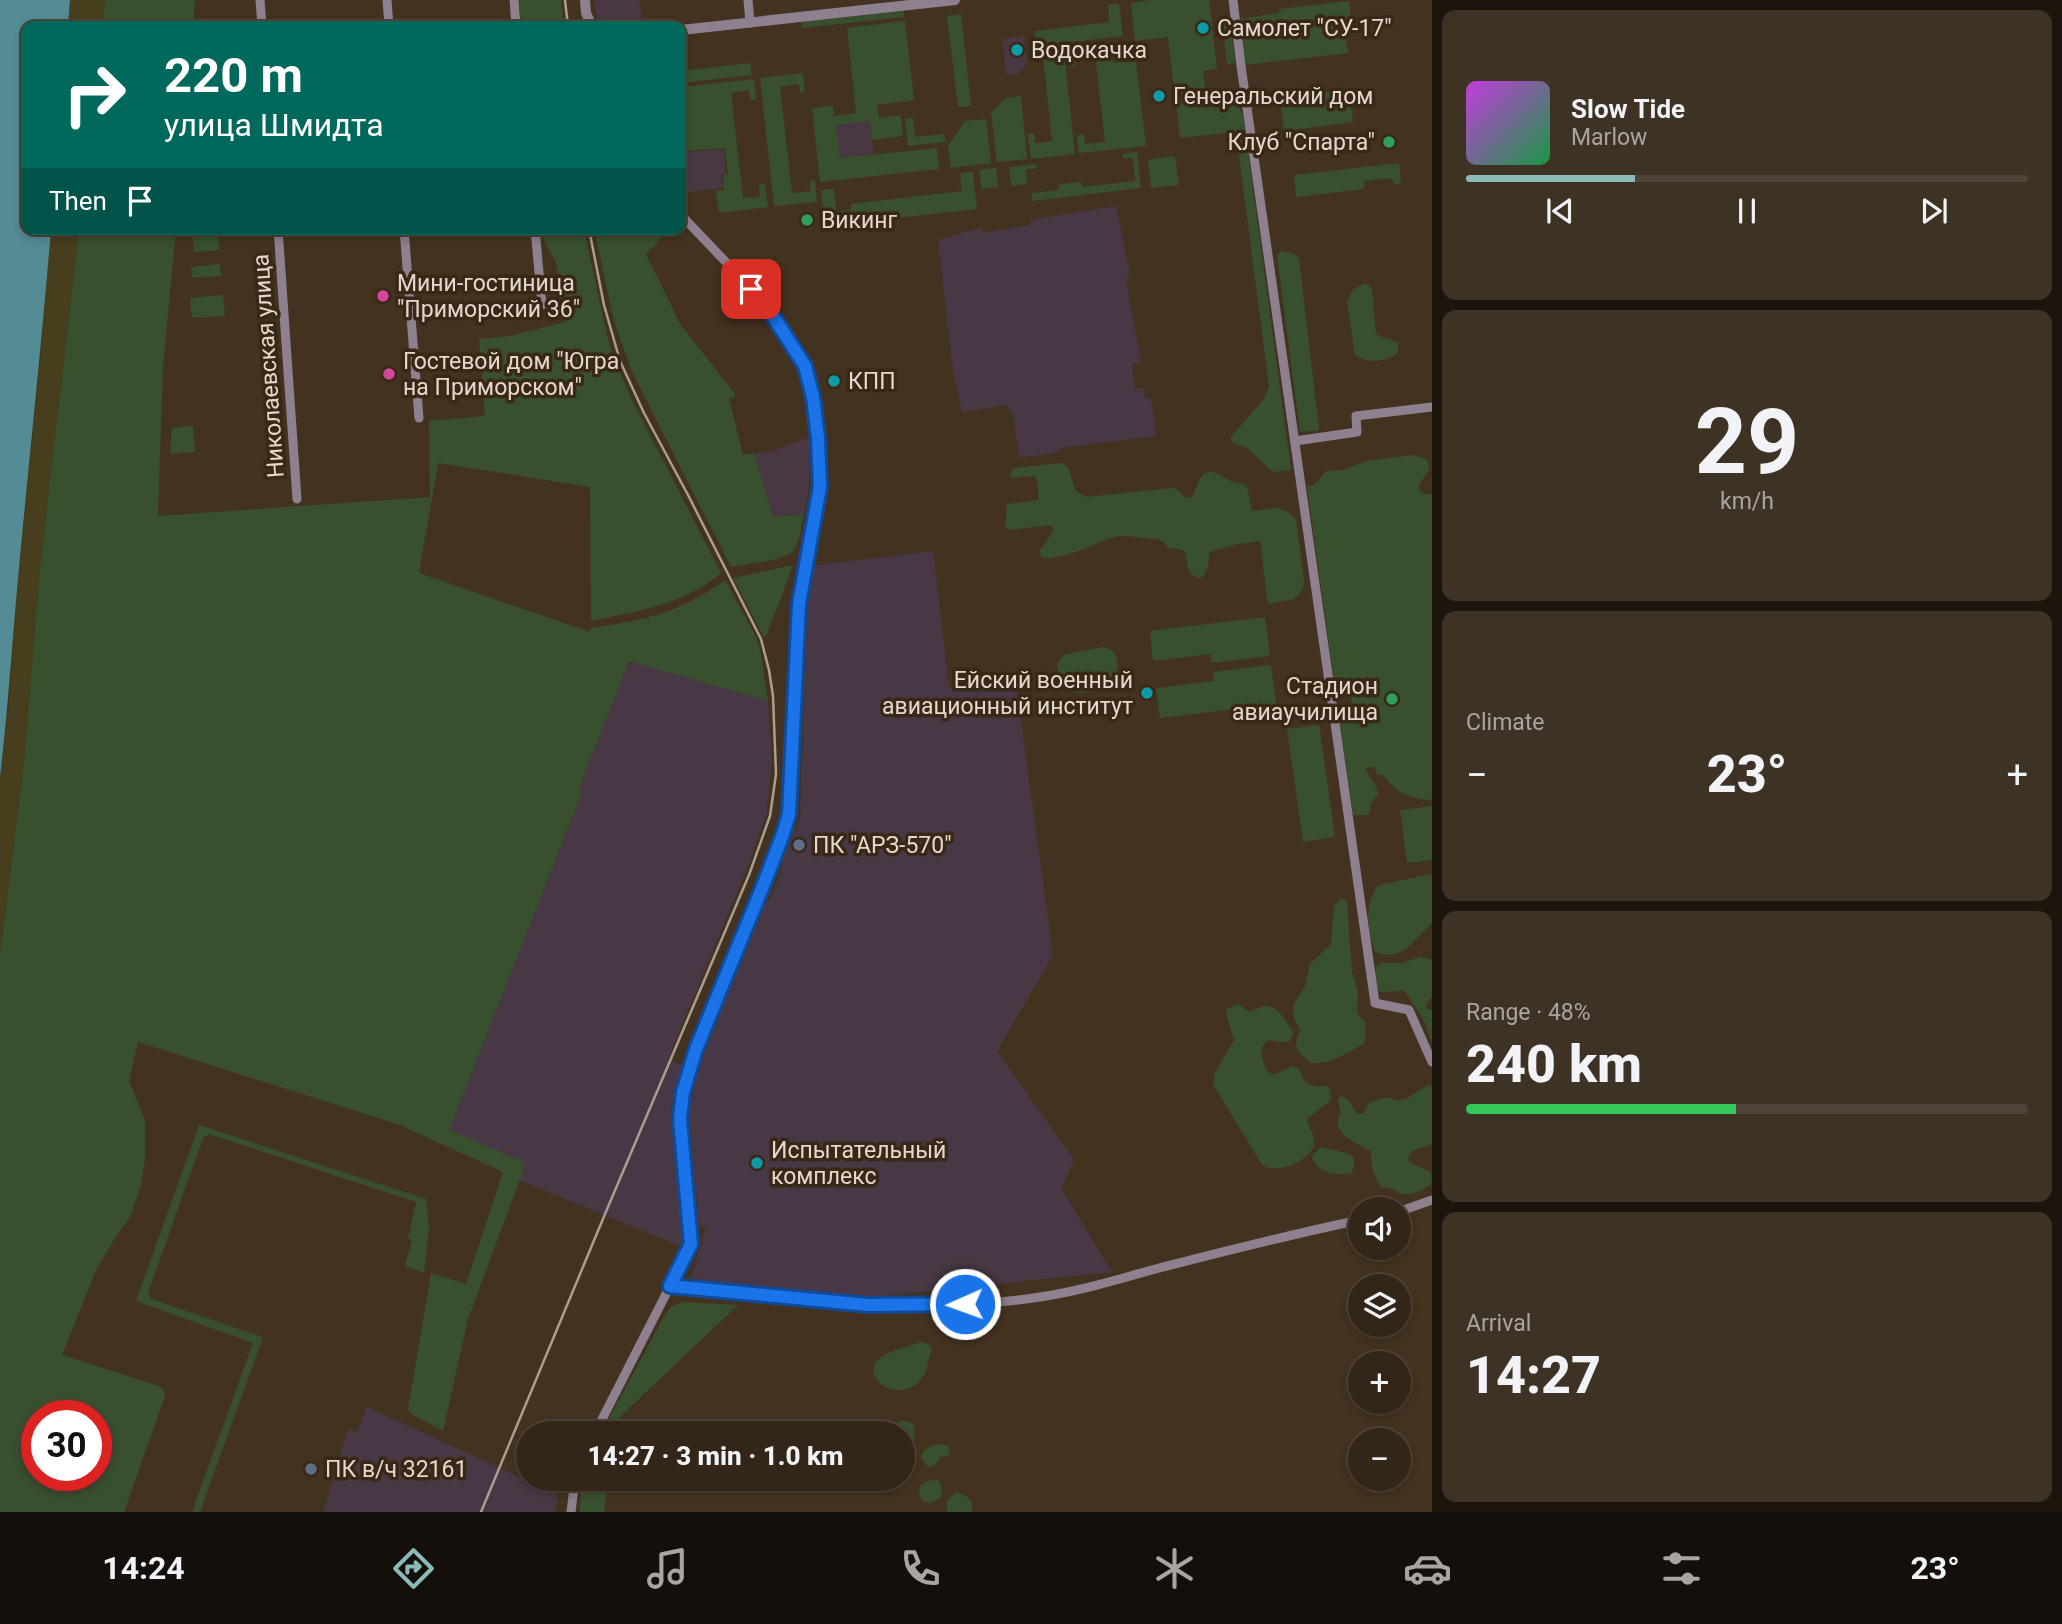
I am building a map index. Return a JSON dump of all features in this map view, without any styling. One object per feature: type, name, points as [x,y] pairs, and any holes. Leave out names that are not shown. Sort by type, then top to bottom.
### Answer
[{"type":"street","points":[[260,0],[262,21]]},
{"type":"street","points":[[387,0],[389,21]]},
{"type":"street","points":[[514,0],[516,21]]},
{"type":"street","points":[[585,0],[589,21]]},
{"type":"street","points":[[748,0],[750,23]]},
{"type":"street","points":[[686,29],[955,0]]},
{"type":"street","points":[[1233,0],[1375,1003],[1409,1010],[1432,1062]]},
{"type":"street","points":[[601,1421],[691,1244],[680,1119],[683,1092],[696,1049],[765,881],[789,814],[799,604],[820,487],[813,397],[805,366],[764,305],[686,220]]},
{"type":"street","name":"Николаевская улица","points":[[278,235],[297,499]]},
{"type":"street","points":[[404,235],[419,418]]},
{"type":"street","points":[[536,235],[542,306]]},
{"type":"street","points":[[1295,441],[1357,432],[1356,416],[1432,407]]},
{"type":"street","points":[[1411,1207],[1432,1200]]},
{"type":"street","points":[[670,1286],[868,1305],[912,1306],[1011,1301],[1077,1290],[1292,1234],[1348,1222]]},
{"type":"street","points":[[571,1512],[574,1491]]},
{"type":"shaded area","points":[[595,0],[639,0],[642,19],[599,21]]},
{"type":"shaded area","points":[[1024,36],[1027,64],[1018,74],[1006,75],[1003,39]]},
{"type":"shaded area","points":[[870,121],[874,155],[840,159],[836,125]]},
{"type":"shaded area","points":[[724,149],[726,174],[721,175],[723,188],[686,192],[687,152]]},
{"type":"shaded area","points":[[1116,206],[1130,274],[1126,279],[1141,362],[1132,364],[1135,389],[1144,388],[1145,399],[1151,398],[1156,436],[1060,448],[1060,452],[1019,458],[1013,411],[1009,411],[1008,405],[962,412],[953,371],[938,239],[981,228],[983,233],[1031,225],[1030,220]]},
{"type":"shaded area","points":[[809,437],[809,487],[804,514],[773,518],[754,453],[773,451]]},
{"type":"shaded area","points":[[933,551],[949,688],[1012,683],[1016,686],[1053,955],[997,1051],[1074,1160],[1061,1188],[1112,1272],[872,1297],[747,1286],[691,1278],[706,1229],[699,1224],[688,1111],[701,1060],[766,900],[769,901],[777,883],[783,865],[781,864],[800,818],[809,566]]},
{"type":"shaded area","points":[[629,661],[768,701],[772,762],[766,816],[668,1059],[686,1067],[671,1107],[684,1239],[682,1247],[519,1180],[525,1163],[448,1130],[583,791],[579,788]]},
{"type":"shaded area","points":[[367,1407],[516,1476],[516,1491],[549,1491],[556,1494],[558,1503],[554,1512],[323,1512],[348,1429],[357,1433]]},
{"type":"green space","points":[[105,0],[195,0],[193,21],[103,21]]},
{"type":"green space","points":[[519,0],[561,0],[563,21],[521,21]]},
{"type":"green space","points":[[1151,0],[1209,0],[1217,69],[1203,71],[1207,101],[1232,99],[1233,105],[1237,105],[1243,114],[1291,470],[1273,472],[1247,448],[1234,443],[1230,438],[1264,399],[1269,386],[1236,132],[1180,138],[1168,37],[1135,41],[1131,3]]},
{"type":"green space","points":[[1349,1],[1351,21],[1341,23],[1348,53],[1245,65],[1239,19],[1279,13],[1279,9]]},
{"type":"green space","points":[[1119,4],[1123,36],[1036,46],[1035,31],[1109,22],[1108,5]]},
{"type":"green space","points":[[904,11],[904,17],[802,28],[802,22]]},
{"type":"green space","points":[[961,14],[971,106],[958,107],[947,16]]},
{"type":"green space","points":[[1230,19],[1235,63],[1227,64],[1222,20]]},
{"type":"green space","points":[[905,21],[914,100],[877,105],[879,118],[901,115],[903,136],[872,140],[870,121],[836,125],[840,158],[937,148],[939,169],[820,182],[812,108],[833,106],[834,116],[856,113],[847,28]]},
{"type":"green space","points":[[1111,48],[1113,63],[1136,61],[1146,146],[1079,153],[1077,135],[1084,134],[1085,144],[1105,142],[1095,55],[1075,57],[1076,66],[1069,67],[1068,53]]},
{"type":"green space","points":[[1064,53],[1075,154],[1031,159],[1028,134],[1034,133],[1035,143],[1052,141],[1043,56]]},
{"type":"green space","points":[[750,63],[752,75],[686,82],[686,70]]},
{"type":"green space","points":[[803,73],[805,92],[800,93],[799,84],[780,87],[792,193],[811,191],[810,181],[815,180],[817,202],[774,206],[760,78]]},
{"type":"green space","points":[[754,79],[756,99],[750,100],[749,90],[731,93],[743,198],[760,197],[759,184],[765,184],[768,207],[719,213],[716,191],[724,190],[723,175],[728,174],[725,148],[688,151],[686,86]]},
{"type":"green space","points":[[1349,89],[1353,122],[1284,131],[1280,98]]},
{"type":"green space","points":[[1021,96],[1027,159],[997,162],[991,113],[1006,98]]},
{"type":"green space","points":[[913,118],[915,137],[944,134],[945,142],[908,146],[905,119]]},
{"type":"green space","points":[[986,119],[991,163],[951,168],[948,146],[965,121]]},
{"type":"green space","points":[[1137,152],[1141,188],[1032,201],[1032,193],[1059,190],[1059,184],[1081,182],[1082,187],[1135,181],[1133,158],[1123,158],[1122,154]]},
{"type":"green space","points":[[1175,156],[1179,185],[1151,188],[1148,160]]},
{"type":"green space","points":[[1399,163],[1401,184],[1395,185],[1391,178],[1365,181],[1364,189],[1296,197],[1294,175]]},
{"type":"green space","points":[[1036,164],[1037,168],[1026,170],[1027,184],[1011,186],[1009,167]]},
{"type":"green space","points":[[996,168],[998,187],[982,189],[979,170]]},
{"type":"green space","points":[[973,172],[977,209],[825,226],[821,190],[834,189],[836,211],[851,210],[851,204],[962,191],[960,173]]},
{"type":"green space","points":[[78,235],[175,235],[163,367],[158,516],[430,497],[429,421],[485,416],[479,339],[510,336],[565,322],[556,263],[542,235],[585,235],[615,361],[633,402],[721,573],[692,593],[676,600],[591,621],[590,487],[438,463],[419,573],[590,632],[591,628],[628,622],[677,608],[725,580],[756,637],[768,701],[629,661],[579,788],[583,790],[449,1130],[526,1163],[468,1319],[443,1431],[413,1415],[408,1409],[431,1273],[466,1284],[503,1172],[400,1125],[138,1042],[129,1081],[145,1121],[145,1158],[141,1185],[131,1215],[96,1270],[62,1355],[159,1386],[165,1396],[124,1512],[0,1512],[0,954],[24,761],[40,566]]},
{"type":"green space","points":[[193,235],[218,235],[219,250],[194,252]]},
{"type":"green space","points":[[595,235],[665,235],[646,254],[680,324],[735,394],[735,397],[729,399],[743,455],[754,453],[773,517],[804,514],[797,544],[792,552],[772,560],[731,567],[633,374],[615,325]]},
{"type":"green space","points":[[1281,251],[1293,253],[1299,258],[1319,430],[1300,432],[1277,256]]},
{"type":"green space","points":[[220,264],[221,276],[192,278],[191,267]]},
{"type":"green space","points":[[1363,284],[1370,285],[1372,290],[1376,333],[1398,343],[1398,353],[1377,361],[1355,355],[1347,301],[1353,290]]},
{"type":"green space","points":[[223,295],[225,316],[192,318],[190,298]]},
{"type":"green space","points":[[193,426],[195,452],[170,454],[172,428]]},
{"type":"green space","points":[[1413,455],[1427,459],[1429,470],[1420,483],[1419,490],[1423,494],[1432,494],[1432,800],[1404,794],[1383,775],[1377,775],[1375,767],[1366,768],[1378,794],[1371,803],[1370,813],[1353,815],[1338,712],[1353,710],[1350,688],[1353,688],[1352,678],[1334,680],[1307,486],[1314,485],[1326,471],[1343,470],[1366,461]]},
{"type":"green space","points":[[1062,463],[1069,469],[1075,490],[1086,497],[1173,488],[1188,498],[1193,496],[1201,478],[1212,472],[1247,486],[1252,511],[1276,508],[1288,512],[1296,519],[1303,589],[1294,599],[1268,604],[1260,541],[1210,552],[1207,570],[1200,578],[1190,571],[1184,550],[1168,548],[1156,539],[1115,537],[1068,555],[1041,557],[1040,550],[1053,532],[1052,527],[1049,525],[1010,530],[1005,526],[1007,504],[1039,500],[1036,476],[1010,478],[1013,468]]},
{"type":"green space","points":[[793,565],[767,634],[764,637],[733,578]]},
{"type":"green space","points":[[1265,617],[1270,656],[1212,663],[1210,654],[1153,661],[1150,631]]},
{"type":"green space","points":[[1102,647],[1115,654],[1118,679],[1113,684],[1099,691],[1077,693],[1060,682],[1057,665],[1063,655]]},
{"type":"green space","points":[[1271,665],[1276,704],[1160,718],[1156,688],[1214,681],[1213,672]]},
{"type":"green space","points":[[1319,725],[1335,837],[1303,842],[1287,729]]},
{"type":"green space","points":[[1432,806],[1432,860],[1407,863],[1400,810]]},
{"type":"green space","points":[[1432,874],[1432,923],[1400,952],[1384,955],[1375,952],[1368,917],[1370,901],[1378,885]]},
{"type":"green space","points":[[1341,899],[1347,903],[1352,972],[1358,992],[1357,1011],[1365,1021],[1364,1044],[1332,1060],[1311,1063],[1297,1048],[1296,1040],[1301,1031],[1294,1019],[1293,1006],[1305,986],[1310,964],[1331,944],[1334,906]]},
{"type":"green space","points":[[1420,957],[1432,960],[1432,997],[1425,1006],[1432,1010],[1432,1043],[1424,1020],[1404,991],[1380,992],[1374,979],[1377,966],[1382,963],[1402,963]]},
{"type":"green space","points":[[1238,1004],[1249,1012],[1267,1006],[1275,1009],[1293,1032],[1290,1041],[1266,1041],[1262,1057],[1269,1073],[1275,1074],[1293,1066],[1308,1084],[1327,1086],[1330,1090],[1331,1100],[1307,1119],[1314,1142],[1311,1151],[1306,1157],[1283,1168],[1268,1168],[1262,1165],[1213,1084],[1215,1073],[1234,1040],[1227,1009]]},
{"type":"green space","points":[[1428,1085],[1432,1086],[1432,1144],[1411,1153],[1408,1160],[1431,1173],[1432,1183],[1408,1194],[1383,1188],[1373,1171],[1371,1151],[1341,1132],[1338,1126],[1341,1113],[1338,1100],[1344,1097],[1357,1114],[1363,1114],[1369,1103],[1387,1097],[1396,1101],[1406,1099]]},
{"type":"green space","points":[[199,1125],[426,1199],[429,1228],[424,1273],[405,1266],[412,1240],[408,1238],[416,1202],[209,1134],[203,1138],[148,1293],[151,1299],[263,1337],[200,1512],[192,1512],[253,1343],[136,1301]]},
{"type":"green space","points":[[1321,1147],[1346,1153],[1354,1158],[1351,1173],[1334,1174],[1319,1168],[1312,1159]]},
{"type":"green space","points":[[682,1302],[738,1305],[618,1421],[608,1421],[665,1315],[671,1307]]},
{"type":"green space","points":[[921,1342],[932,1349],[926,1371],[918,1382],[909,1388],[898,1390],[888,1388],[874,1376],[874,1367],[883,1356]]},
{"type":"green space","points":[[940,1444],[948,1446],[950,1452],[947,1456],[940,1457],[935,1465],[926,1465],[921,1457],[924,1451]]},
{"type":"green space","points":[[939,1481],[941,1497],[931,1503],[923,1501],[919,1495],[920,1486]]},
{"type":"green space","points":[[581,1491],[607,1491],[604,1512],[580,1512]]},
{"type":"green space","points":[[956,1492],[969,1499],[972,1512],[947,1512],[947,1501]]},
{"type":"sand","points":[[70,0],[105,0],[103,21],[68,21]]},
{"type":"sand","points":[[50,235],[78,235],[40,566],[24,761],[0,954],[0,777]]},
{"type":"water","points":[[0,0],[70,0],[68,21],[21,21],[21,235],[50,235],[0,777]]},
{"type":"railway","points":[[565,0],[567,21]]},
{"type":"railway","points":[[481,1512],[749,875],[770,816],[776,774],[773,696],[761,639],[644,413],[620,361],[604,305],[590,235]]},
{"type":"place","name":"Самолет \"СУ-17\"","points":[[1203,28]]},
{"type":"place","name":"Водокачка","points":[[1017,50]]},
{"type":"place","name":"Генеральский дом","points":[[1159,96]]},
{"type":"place","name":"Клуб \"Спарта\"","points":[[1389,142]]},
{"type":"place","name":"Викинг","points":[[807,220]]},
{"type":"place","name":"Мини-гостиница \"Приморский 36\"","points":[[383,296]]},
{"type":"place","name":"Гостевой дом \"Югра на Приморском\"","points":[[389,374]]},
{"type":"place","name":"КПП","points":[[834,381]]},
{"type":"place","name":"Ейский военный авиационный институт","points":[[1147,693]]},
{"type":"place","name":"Стадион авиаучилища","points":[[1392,699]]},
{"type":"place","name":"ПК \"АРЗ-570\"","points":[[799,845]]},
{"type":"place","name":"Испытательный комплекс","points":[[757,1163]]},
{"type":"place","name":"ПК в/ч 32161","points":[[311,1469]]},
{"type":"route","points":[[751,289],[773,316],[805,366],[813,397],[820,487],[799,604],[789,814],[765,881],[696,1049],[683,1092],[680,1119],[691,1244],[670,1286],[868,1305],[965,1304]]}]
